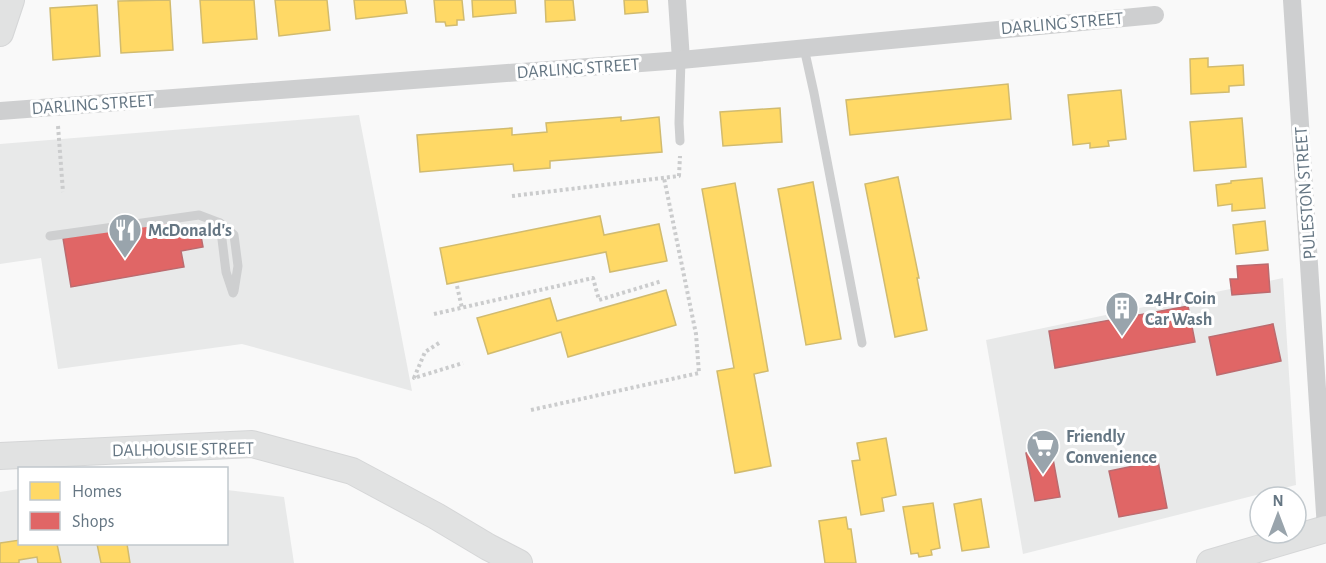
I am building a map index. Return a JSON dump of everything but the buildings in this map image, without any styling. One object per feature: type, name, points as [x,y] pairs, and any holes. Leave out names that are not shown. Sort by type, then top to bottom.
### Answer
[{"type":"main road","points":[[0,33],[11,0]]},
{"type":"main road","name":"DALHOUSIE STREET","points":[[0,456],[252,444],[352,471],[436,516],[493,555],[519,563]]},
{"type":"main road","points":[[1210,563],[1326,529]]},
{"type":"street","points":[[677,0],[681,60]]},
{"type":"street","name":"PULESTON STREET","points":[[1292,0],[1326,529]]},
{"type":"street","name":"DARLING STREET","points":[[0,111],[681,60],[1155,15]]},
{"type":"lane","points":[[804,48],[862,343]]},
{"type":"lane","points":[[680,141],[681,60]]},
{"type":"lane","points":[[50,237],[198,215],[220,223],[226,272],[233,293]]},
{"type":"path","points":[[57,107],[63,192]]},
{"type":"path","points":[[512,196],[679,176],[680,141]]},
{"type":"path","points":[[531,410],[699,373],[696,334],[664,178]]},
{"type":"path","points":[[434,314],[593,278],[599,300],[662,281]]},
{"type":"path","points":[[457,286],[462,308]]},
{"type":"path","points":[[439,343],[425,352],[414,378],[463,363]]},
{"type":"shaded area","points":[[359,115],[412,391],[242,344],[58,369],[41,258],[0,264],[0,144]]},
{"type":"shaded area","points":[[1283,278],[1296,485],[1248,485],[1248,497],[1023,554],[986,340]]},
{"type":"shaded area","points":[[18,489],[18,545],[228,545],[228,490],[284,497],[294,563],[0,563],[0,492]]},
{"type":"place","name":"McDonald's","points":[[125,259]]},
{"type":"place","name":"24Hr Coin Car Wash","points":[[1122,337]]},
{"type":"place","name":"Friendly Convenience","points":[[1043,475]]}]
